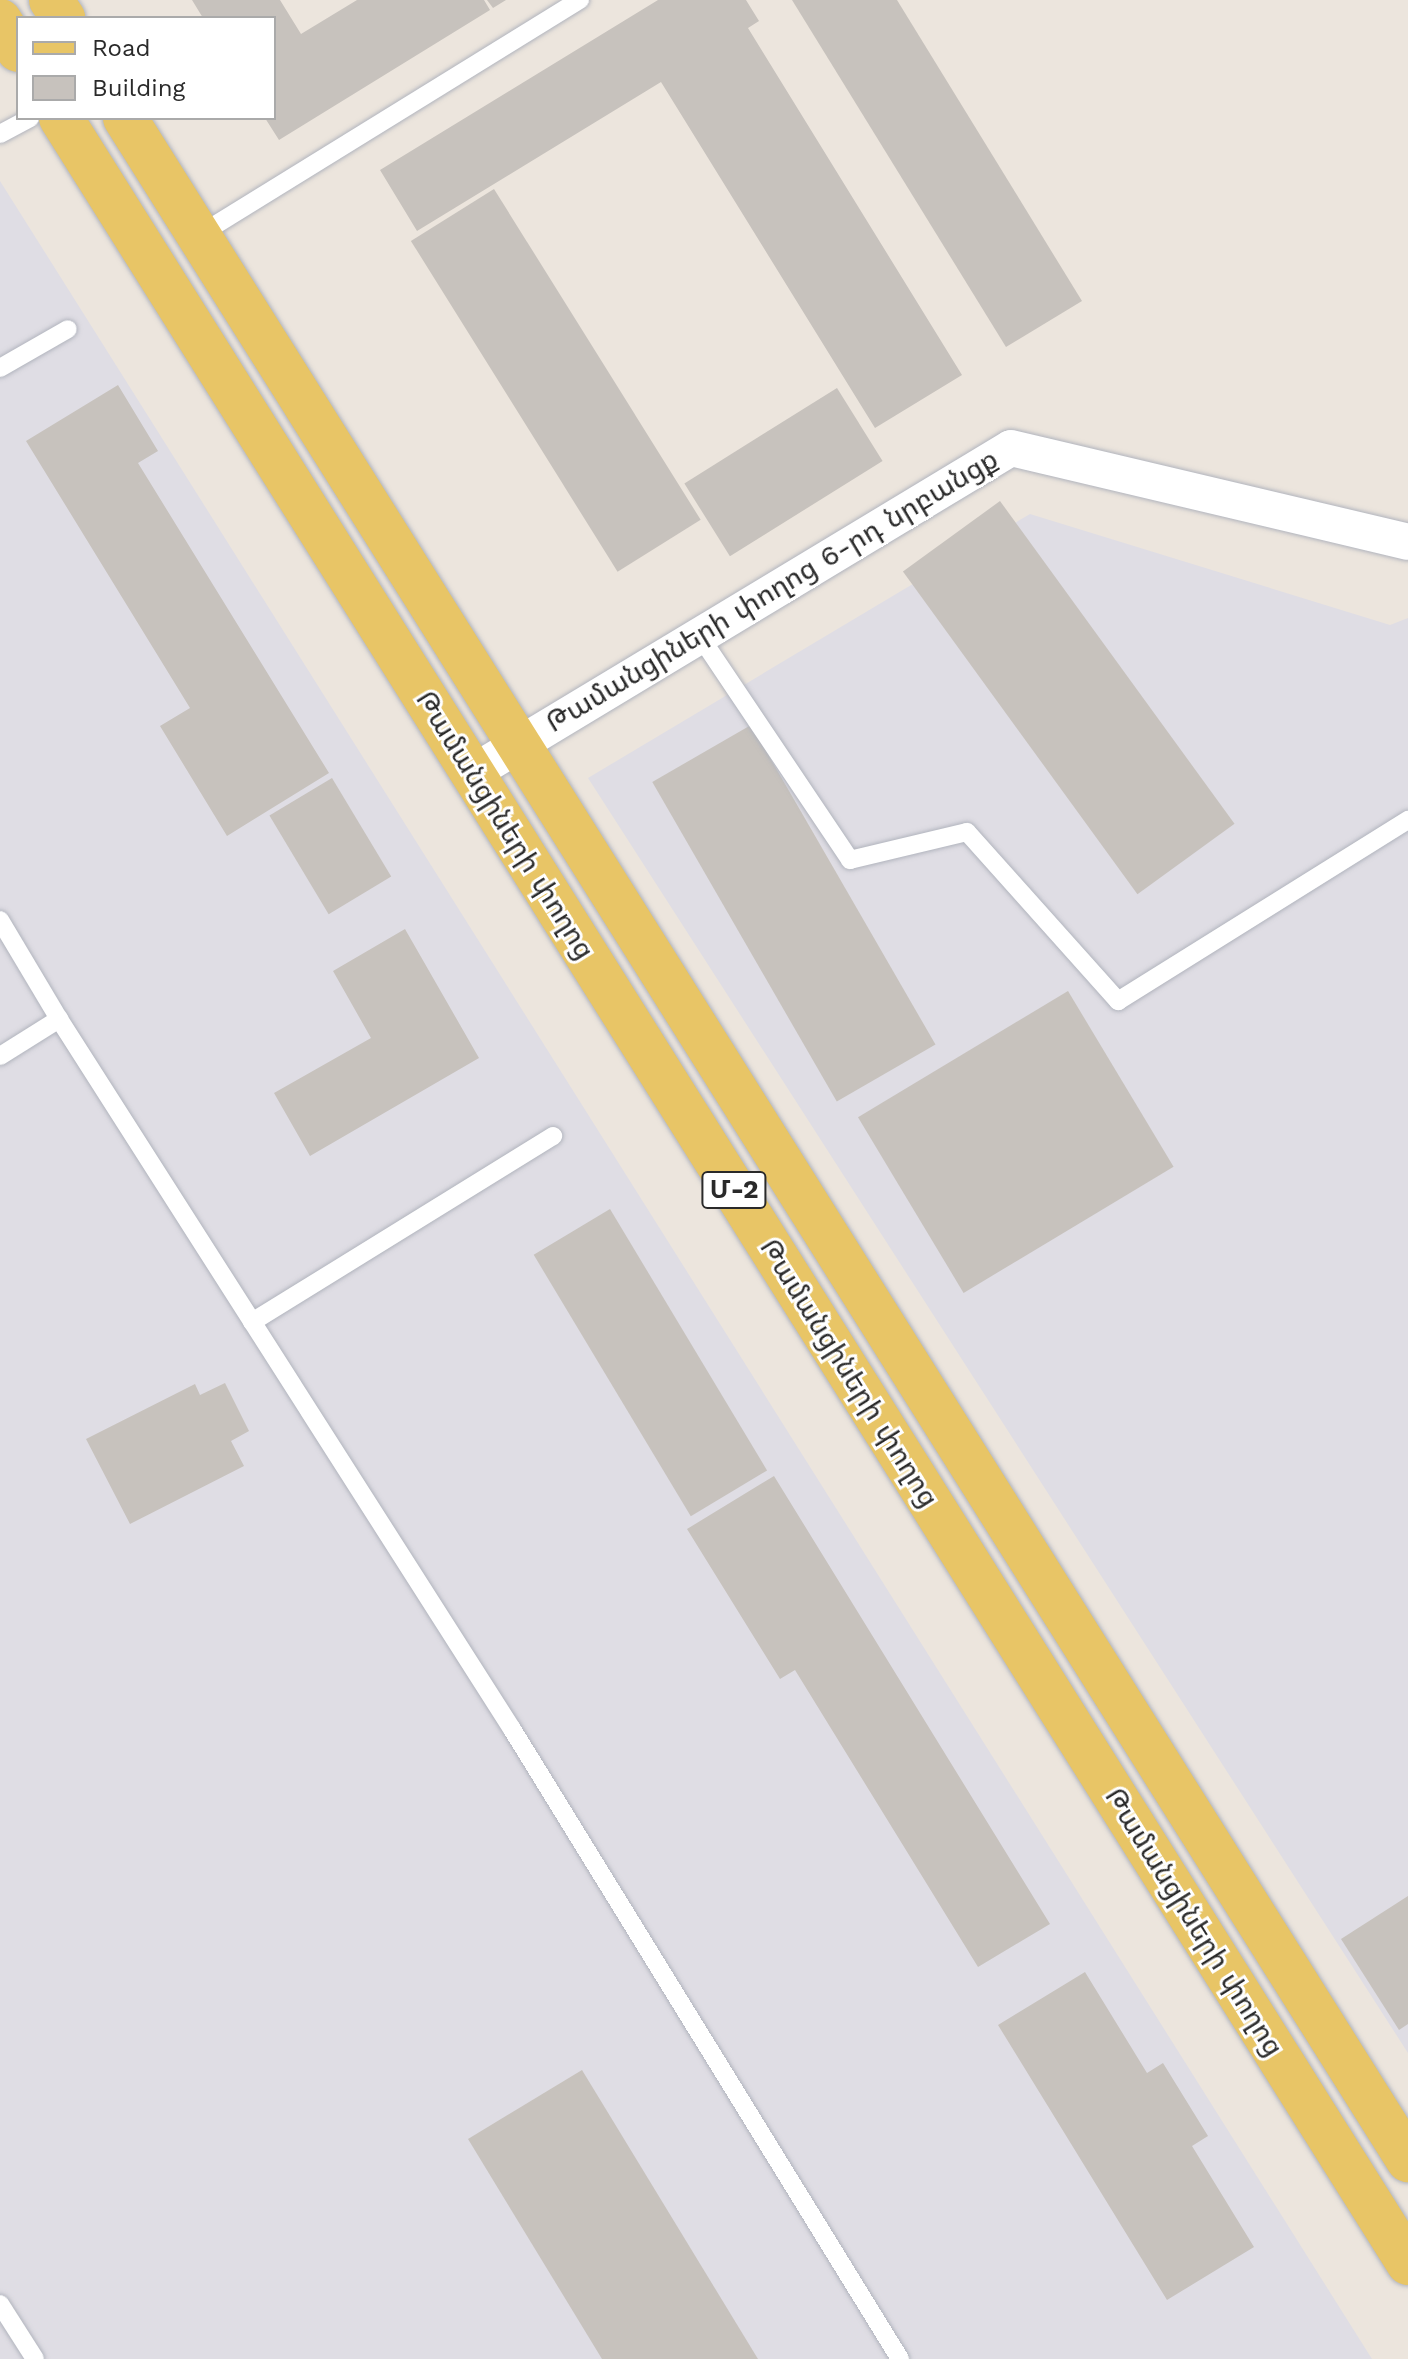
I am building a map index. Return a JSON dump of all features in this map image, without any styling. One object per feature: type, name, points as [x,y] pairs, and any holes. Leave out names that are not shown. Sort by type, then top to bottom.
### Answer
[{"type":"main road","points":[[0,21],[16,47]]},
{"type":"main road","name":"Թամանցիների փողոց","points":[[62,120],[1408,2263]]},
{"type":"main road","name":"Թամանցիների փողոց","points":[[126,120],[1408,2160]]},
{"type":"street","name":"Թամանցիների փողոց 6-րդ նրբանցք","points":[[472,773],[1011,448],[1408,542]]},
{"type":"lane","points":[[199,235],[580,0]]},
{"type":"lane","points":[[0,134],[26,120]]},
{"type":"lane","points":[[0,368],[68,329]]},
{"type":"lane","points":[[699,635],[850,860],[967,832],[1118,1001],[1408,820]]},
{"type":"lane","points":[[0,920],[59,1019],[512,1729],[900,2359]]},
{"type":"lane","points":[[0,1056],[59,1019]]},
{"type":"lane","points":[[252,1322],[553,1136]]},
{"type":"lane","points":[[0,2304],[35,2359]]},
{"type":"shaded area","points":[[0,181],[1372,2359],[0,2359]]},
{"type":"shaded area","points":[[1030,514],[1390,625],[1408,618],[1408,2053],[588,778]]},
{"type":"building","points":[[192,0],[280,0],[301,34],[357,0],[484,0],[490,10],[279,140],[266,120],[276,120],[276,16],[202,16]]},
{"type":"building","points":[[487,0],[506,0],[493,8]]},
{"type":"building","points":[[658,0],[746,0],[759,21],[748,28],[962,375],[875,428],[661,82],[417,231],[380,170]]},
{"type":"building","points":[[792,0],[897,0],[1082,301],[1006,347]]},
{"type":"building","points":[[494,189],[701,520],[618,572],[411,241]]},
{"type":"building","points":[[118,385],[158,451],[138,463],[329,773],[227,836],[160,726],[190,708],[26,441]]},
{"type":"building","points":[[837,388],[883,461],[730,556],[684,483]]},
{"type":"building","points":[[1000,501],[1235,824],[1137,894],[903,572]]},
{"type":"building","points":[[751,725],[936,1045],[837,1102],[652,782]]},
{"type":"building","points":[[332,778],[391,877],[329,914],[269,816]]},
{"type":"building","points":[[405,929],[479,1058],[310,1156],[274,1093],[371,1038],[333,971]]},
{"type":"building","points":[[1068,991],[1174,1167],[964,1293],[858,1117]]},
{"type":"building","points":[[610,1209],[767,1470],[691,1516],[534,1255]]},
{"type":"building","points":[[225,1383],[249,1431],[231,1441],[244,1466],[130,1524],[86,1439],[195,1384],[200,1395]]},
{"type":"building","points":[[774,1476],[1050,1924],[978,1967],[795,1670],[780,1679],[687,1529]]},
{"type":"building","points":[[1408,1896],[1408,2024],[1399,2030],[1341,1939]]},
{"type":"building","points":[[1085,1972],[1147,2073],[1163,2063],[1208,2136],[1192,2146],[1254,2247],[1167,2300],[998,2025]]},
{"type":"building","points":[[582,2070],[758,2359],[602,2359],[468,2139]]}]
